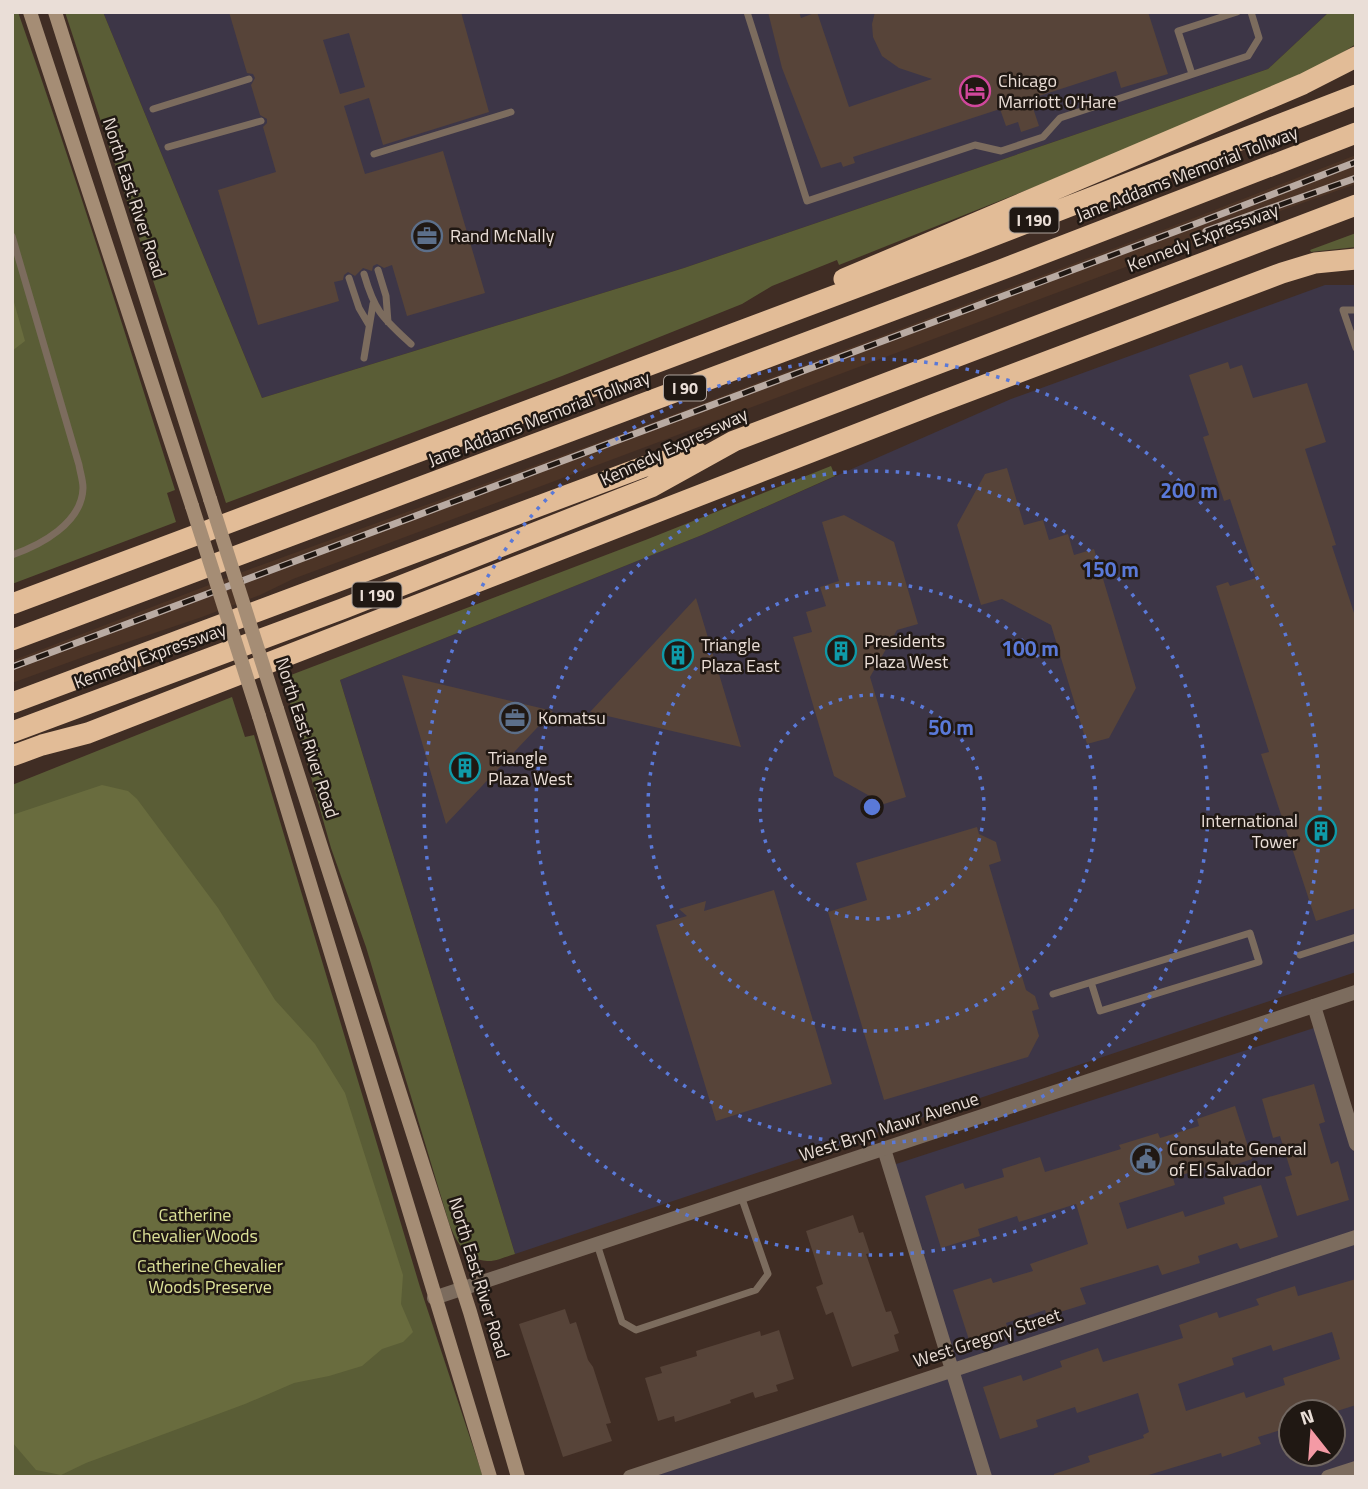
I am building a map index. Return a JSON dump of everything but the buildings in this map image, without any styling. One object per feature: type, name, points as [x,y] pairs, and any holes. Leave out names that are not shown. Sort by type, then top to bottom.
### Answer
[{"type":"highway","points":[[711,341],[872,265],[1303,84],[1356,57]]},
{"type":"highway","name":"I 190","points":[[12,604],[967,247],[1356,95]]},
{"type":"highway","name":"Jane Addams Memorial Tollway","points":[[12,640],[1003,269],[1356,133]]},
{"type":"highway","name":"Kennedy Expressway","points":[[12,732],[342,609],[651,487],[734,441],[1356,205]]},
{"type":"highway","points":[[12,768],[88,733],[932,405],[1282,273],[1315,263],[1356,259]]},
{"type":"highway","points":[[12,703],[643,467],[734,441]]},
{"type":"highway","points":[[12,756],[88,733]]},
{"type":"main road","points":[[30,12],[259,716],[490,1477]]},
{"type":"main road","name":"North East River Road","points":[[55,12],[462,1289],[518,1477]]},
{"type":"street","name":"West Bryn Mawr Avenue","points":[[435,1298],[1356,992]]},
{"type":"street","points":[[1314,1006],[1352,1119],[1356,1144]]},
{"type":"street","points":[[884,1149],[985,1477]]},
{"type":"street","name":"West Gregory Street","points":[[630,1477],[1356,1237]]},
{"type":"street","points":[[1328,1477],[1356,1468]]},
{"type":"lane","points":[[747,12],[807,201],[975,145],[1001,151],[1043,136],[1060,118],[1248,55],[1259,38],[1251,12]]},
{"type":"lane","points":[[1192,74],[1178,31],[1237,12]]},
{"type":"lane","points":[[153,109],[249,79]]},
{"type":"lane","points":[[374,154],[511,112]]},
{"type":"lane","points":[[168,146],[261,121]]},
{"type":"lane","points":[[12,236],[79,465],[83,489],[74,511],[58,531],[12,555]]},
{"type":"lane","points":[[378,270],[386,296],[388,323]]},
{"type":"lane","points":[[364,274],[373,304],[388,323],[411,344]]},
{"type":"lane","points":[[349,278],[359,307],[369,325]]},
{"type":"lane","points":[[364,358],[373,304]]},
{"type":"lane","points":[[1356,310],[1343,310],[1356,348]]},
{"type":"lane","points":[[1053,994],[1091,982],[1250,933],[1259,962],[1100,1011],[1091,982]]},
{"type":"lane","points":[[1300,956],[1356,937]]},
{"type":"lane","points":[[597,1244],[622,1322],[636,1330],[756,1290],[768,1274],[741,1196]]},
{"type":"shaded area","points":[[103,12],[1329,12],[1268,69],[684,268],[262,398]]},
{"type":"shaded area","points":[[1356,155],[1356,184],[1179,247],[293,579],[202,617],[12,683],[12,661],[253,568],[624,433]]},
{"type":"shaded area","points":[[1325,285],[1356,285],[1356,972],[515,1254],[340,680],[702,535],[1011,399]]},
{"type":"shaded area","points":[[1314,1028],[1356,1158],[1356,1465],[1321,1477],[633,1477],[954,1371],[890,1166]]},
{"type":"green space","points":[[12,12],[18,12],[118,310],[175,490],[167,493],[176,522],[12,584]]},
{"type":"green space","points":[[65,12],[103,12],[262,398],[684,268],[1268,69],[1329,12],[1356,12],[1356,44],[1320,67],[1042,184],[839,265],[837,260],[772,286],[742,304],[562,376],[226,503]]},
{"type":"green space","points":[[1356,233],[1356,247],[1310,250]]},
{"type":"green space","points":[[12,295],[25,341],[12,351]]},
{"type":"green space","points":[[831,466],[835,476],[702,535],[340,680],[515,1254],[490,1261],[473,1257],[458,1242],[449,1223],[366,947],[331,848],[283,678]]},
{"type":"green space","name":"Catherine Chevalier Woods","points":[[232,697],[245,737],[254,735],[420,1287],[483,1477],[12,1477],[12,785]]},
{"type":"green space","name":"Catherine Chevalier Woods","points":[[102,785],[128,791],[137,799],[218,908],[275,1000],[315,1044],[345,1093],[403,1275],[401,1304],[413,1332],[403,1342],[382,1349],[362,1366],[294,1383],[61,1475],[36,1470],[12,1442],[12,815]]},
{"type":"railway","points":[[12,667],[1356,162]]},
{"type":"railway","points":[[1206,231],[1356,178]]},
{"type":"place","name":"Chicago Marriott O'Hare","points":[[975,91]]},
{"type":"place","name":"Rand McNally","points":[[427,236]]},
{"type":"place","name":"Presidents Plaza West","points":[[841,651]]},
{"type":"place","name":"Triangle Plaza East","points":[[678,655]]},
{"type":"place","name":"Komatsu","points":[[515,718]]},
{"type":"place","name":"Triangle Plaza West","points":[[465,768]]},
{"type":"place","name":"International Tower","points":[[1321,831]]},
{"type":"place","name":"Consulate General of El Salvador","points":[[1146,1159]]},
{"type":"park label","name":"Catherine Chevalier Woods Preserve","points":[[210,1276]]}]
